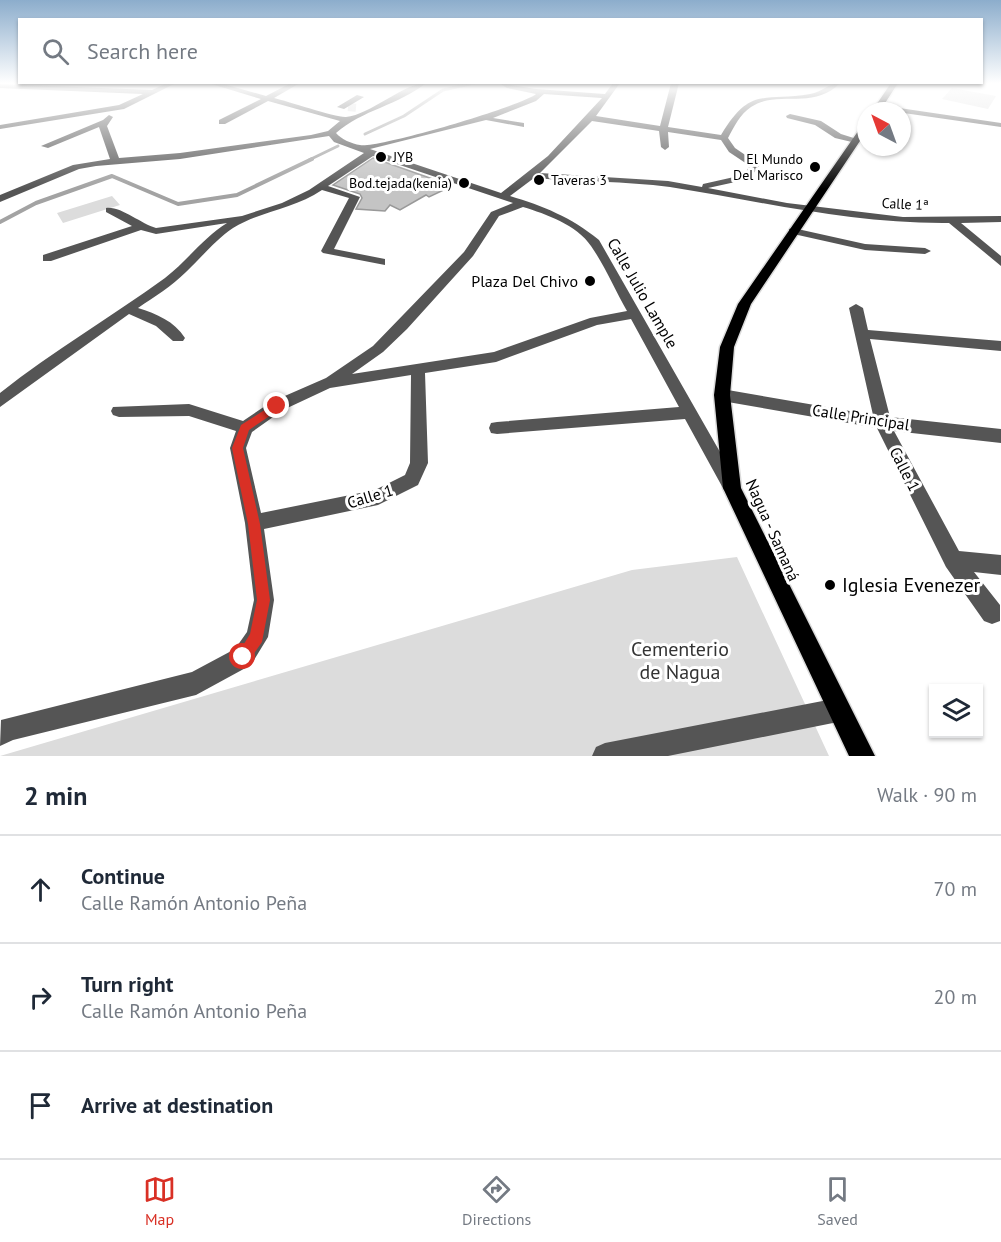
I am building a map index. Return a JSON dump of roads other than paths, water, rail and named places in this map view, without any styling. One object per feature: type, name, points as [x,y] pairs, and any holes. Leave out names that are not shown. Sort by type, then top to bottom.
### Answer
[{"type":"main road","name":"Nagua - Samaná","points":[[856,140],[807,209],[745,304],[727,347],[722,394],[732,488],[862,756]]},
{"type":"street","points":[[0,127],[53,118]]},
{"type":"street","points":[[45,146],[105,122],[109,118]]},
{"type":"street","points":[[222,122],[230,118]]},
{"type":"street","points":[[341,118],[346,120]]},
{"type":"street","points":[[76,167],[116,160],[233,149],[331,133],[350,118]]},
{"type":"street","points":[[110,210],[141,227],[156,231],[247,216],[285,206],[321,187],[366,151],[481,118]]},
{"type":"street","points":[[484,118],[521,125]]},
{"type":"street","points":[[504,195],[534,175],[570,143],[591,118]]},
{"type":"street","points":[[534,175],[694,187],[746,177],[755,165],[732,150],[724,138],[593,118]]},
{"type":"street","points":[[664,147],[663,129],[666,118]]},
{"type":"street","points":[[724,138],[738,118]]},
{"type":"street","points":[[799,118],[818,123],[838,136],[856,140]]},
{"type":"street","points":[[949,118],[1001,125]]},
{"type":"street","points":[[105,122],[104,126],[116,160]]},
{"type":"street","name":"Calle Julio Lample","points":[[331,133],[337,140],[366,151],[526,203],[574,225],[595,242],[732,488]]},
{"type":"street","points":[[0,199],[76,167],[110,143]]},
{"type":"street","points":[[321,187],[355,197],[327,251],[381,262]]},
{"type":"street","name":"Calle 1ª","points":[[694,187],[807,209],[903,220],[954,222],[1001,219]]},
{"type":"street","points":[[0,734],[10,729],[196,683],[243,657],[257,637],[264,600],[254,524],[238,448],[245,428],[277,406],[327,383],[378,349],[402,327],[470,254],[487,223],[495,214],[526,203]]},
{"type":"street","points":[[0,401],[76,341],[164,285],[188,266],[229,226],[247,216]]},
{"type":"street","points":[[954,222],[1001,262]]},
{"type":"street","points":[[47,258],[141,227]]},
{"type":"street","points":[[793,231],[865,248],[925,251]]},
{"type":"street","name":"Calle 1","points":[[856,308],[883,423],[953,560],[993,613]]},
{"type":"street","points":[[126,309],[154,317],[171,328],[178,338]]},
{"type":"street","points":[[327,383],[418,371],[496,357],[596,321],[637,314]]},
{"type":"street","points":[[862,334],[1001,346]]},
{"type":"street","name":"Calle 1","points":[[254,524],[378,497],[412,480],[419,463],[418,371]]},
{"type":"street","name":"Calle Principal","points":[[722,394],[883,423],[1001,436]]},
{"type":"street","points":[[119,411],[189,410],[245,428]]},
{"type":"street","points":[[497,428],[691,412]]},
{"type":"street","points":[[953,560],[1001,565]]},
{"type":"street","points":[[605,756],[838,710]]},
{"type":"waterway","points":[[365,134],[399,118]]},
{"type":"waterway","points":[[309,160],[338,146]]},
{"type":"waterway","points":[[0,222],[36,203],[112,176],[178,204],[237,195],[312,159]]},
{"type":"place","name":"JYB","points":[[381,157]]},
{"type":"place","name":"El Mundo Del Marisco","points":[[815,167]]},
{"type":"place","name":"Taveras 3","points":[[539,180]]},
{"type":"place","name":"Bod.tejada(kenia)","points":[[464,183]]},
{"type":"place","name":"Plaza Del Chivo","points":[[590,281]]},
{"type":"place","name":"Iglesia Evenezer","points":[[830,585]]},
{"type":"park label","name":"Cementerio de Nagua","points":[[680,660]]}]
